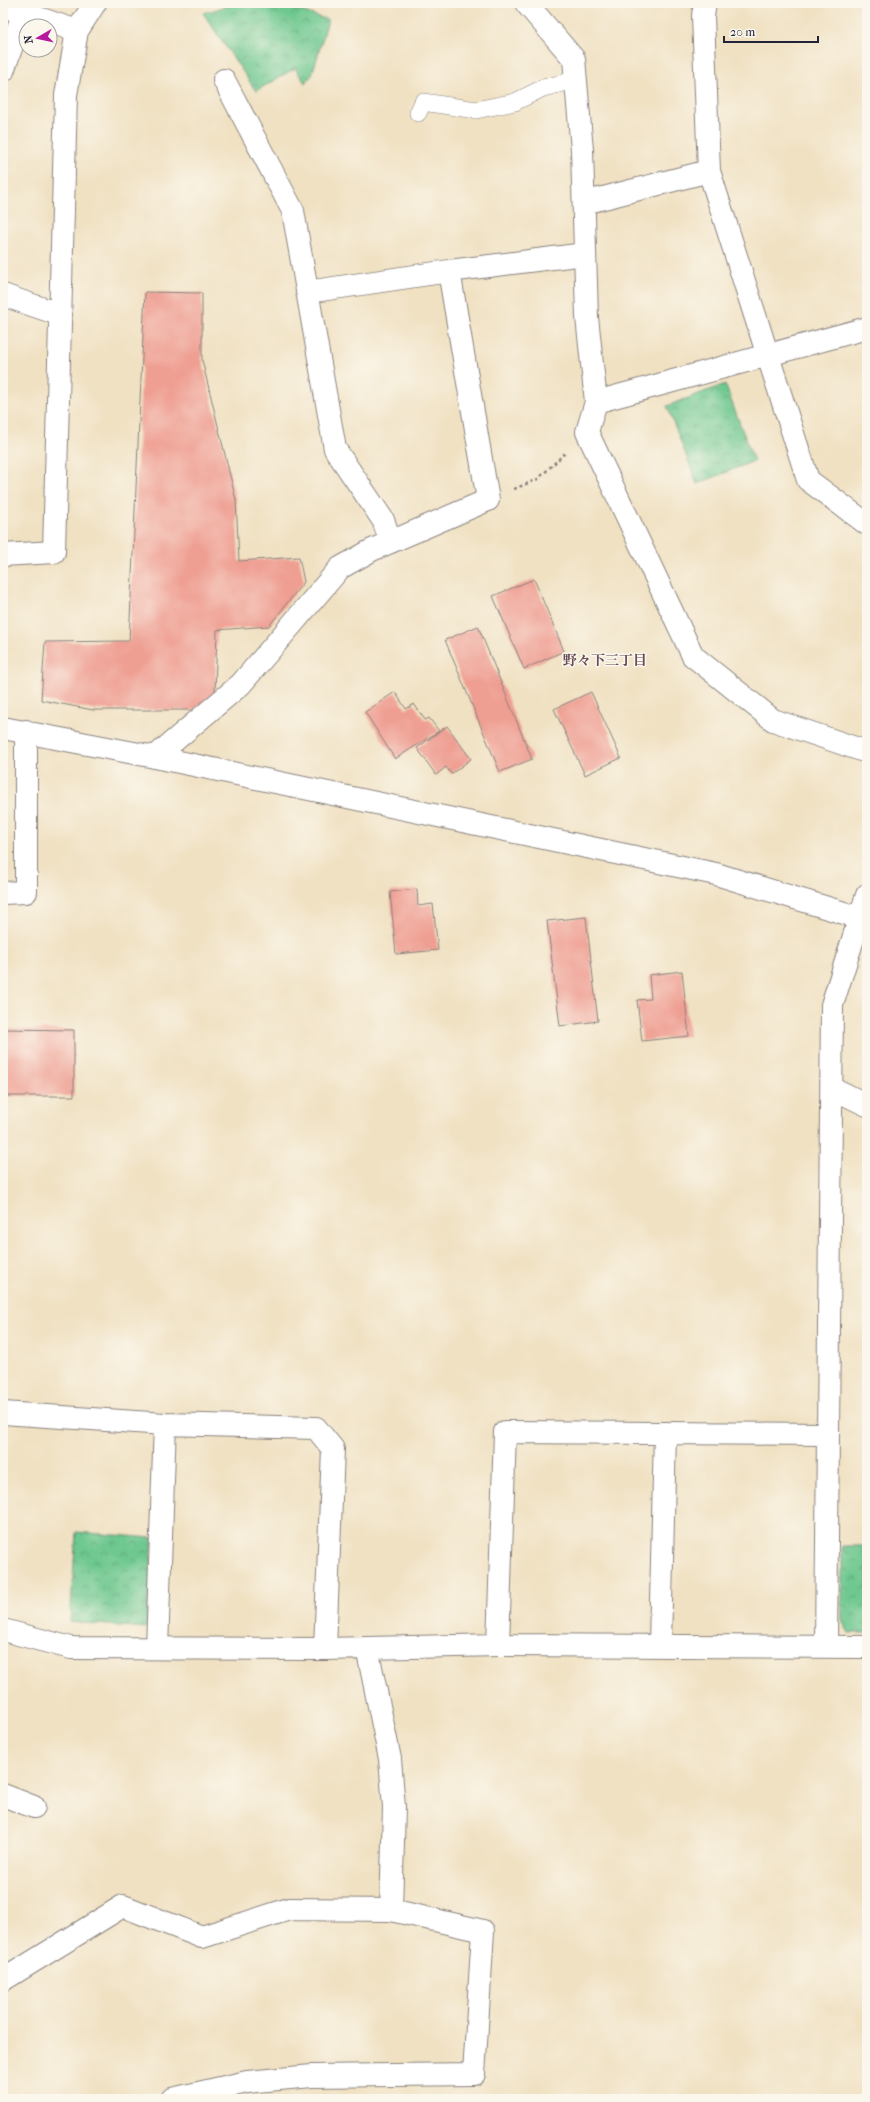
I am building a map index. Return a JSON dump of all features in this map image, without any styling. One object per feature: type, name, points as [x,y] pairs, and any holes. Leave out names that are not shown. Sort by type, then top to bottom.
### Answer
[{"type":"street","points":[[3,555],[54,552],[66,96],[77,31],[95,3]]},
{"type":"street","points":[[526,3],[574,59],[582,150],[587,317],[596,402],[587,432],[693,656],[773,720],[867,752]]},
{"type":"street","points":[[705,3],[703,16],[709,171],[808,480],[867,524]]},
{"type":"street","points":[[3,6],[25,8],[77,31]]},
{"type":"street","points":[[3,71],[25,8]]},
{"type":"street","points":[[224,80],[293,211],[335,449],[383,520],[391,542]]},
{"type":"street","points":[[584,203],[709,171]]},
{"type":"street","points":[[307,292],[449,271],[585,254]]},
{"type":"street","points":[[156,757],[241,684],[340,568],[391,542],[488,500],[449,271]]},
{"type":"street","points":[[3,295],[61,315]]},
{"type":"street","points":[[596,402],[867,328]]},
{"type":"street","points":[[3,728],[26,731],[156,757],[716,874],[864,919]]},
{"type":"street","points":[[3,893],[26,892],[26,731]]},
{"type":"street","points":[[826,1646],[832,1005],[864,919],[867,895]]},
{"type":"street","points":[[832,1088],[867,1105]]},
{"type":"street","points":[[3,1413],[165,1424],[316,1428],[333,1449],[325,1649]]},
{"type":"street","points":[[157,1648],[165,1424]]},
{"type":"street","points":[[498,1644],[505,1432],[828,1434]]},
{"type":"street","points":[[660,1645],[665,1433]]},
{"type":"street","points":[[3,1630],[71,1648],[325,1649],[498,1644],[867,1647]]},
{"type":"street","points":[[367,1648],[390,1759],[394,1807],[391,1910]]},
{"type":"street","points":[[3,1794],[34,1807]]},
{"type":"street","points":[[3,1980],[123,1906],[202,1937],[289,1909],[391,1910],[483,1931],[474,2074],[312,2076],[247,2082],[172,2099]]},
{"type":"lane","points":[[418,114],[423,102],[476,110],[515,102],[543,88],[575,80]]},
{"type":"path","points":[[488,500],[538,479],[587,432]]},
{"type":"green space","points":[[238,3],[278,3],[328,20],[312,75],[305,83],[295,68],[256,91],[203,13]]},
{"type":"green space","points":[[725,384],[754,461],[697,484],[667,406]]},
{"type":"green space","points":[[76,1532],[153,1538],[146,1628],[70,1622]]},
{"type":"green space","points":[[842,1546],[867,1546],[867,1633],[849,1633],[842,1621]]},
{"type":"building","points":[[145,292],[202,293],[202,360],[236,500],[239,561],[299,557],[304,582],[269,626],[217,630],[215,693],[194,710],[93,710],[41,700],[45,642],[129,641]]},
{"type":"building","points":[[534,579],[564,651],[524,669],[493,596]]},
{"type":"building","points":[[478,626],[532,759],[500,772],[445,640]]},
{"type":"building","points":[[395,692],[406,709],[414,704],[425,720],[429,718],[439,731],[395,759],[365,712]]},
{"type":"building","points":[[591,692],[621,758],[585,775],[554,709]]},
{"type":"building","points":[[447,726],[471,759],[451,774],[446,767],[436,775],[417,748]]},
{"type":"building","points":[[417,889],[418,906],[433,904],[438,950],[396,954],[390,892]]},
{"type":"building","points":[[586,917],[598,1021],[560,1026],[547,921]]},
{"type":"building","points":[[682,971],[689,1036],[642,1041],[637,1000],[651,999],[649,975]]},
{"type":"building","points":[[3,1029],[74,1030],[74,1096],[3,1096]]},
{"type":"district","name":"野々下三丁目","points":[[605,660]]}]
